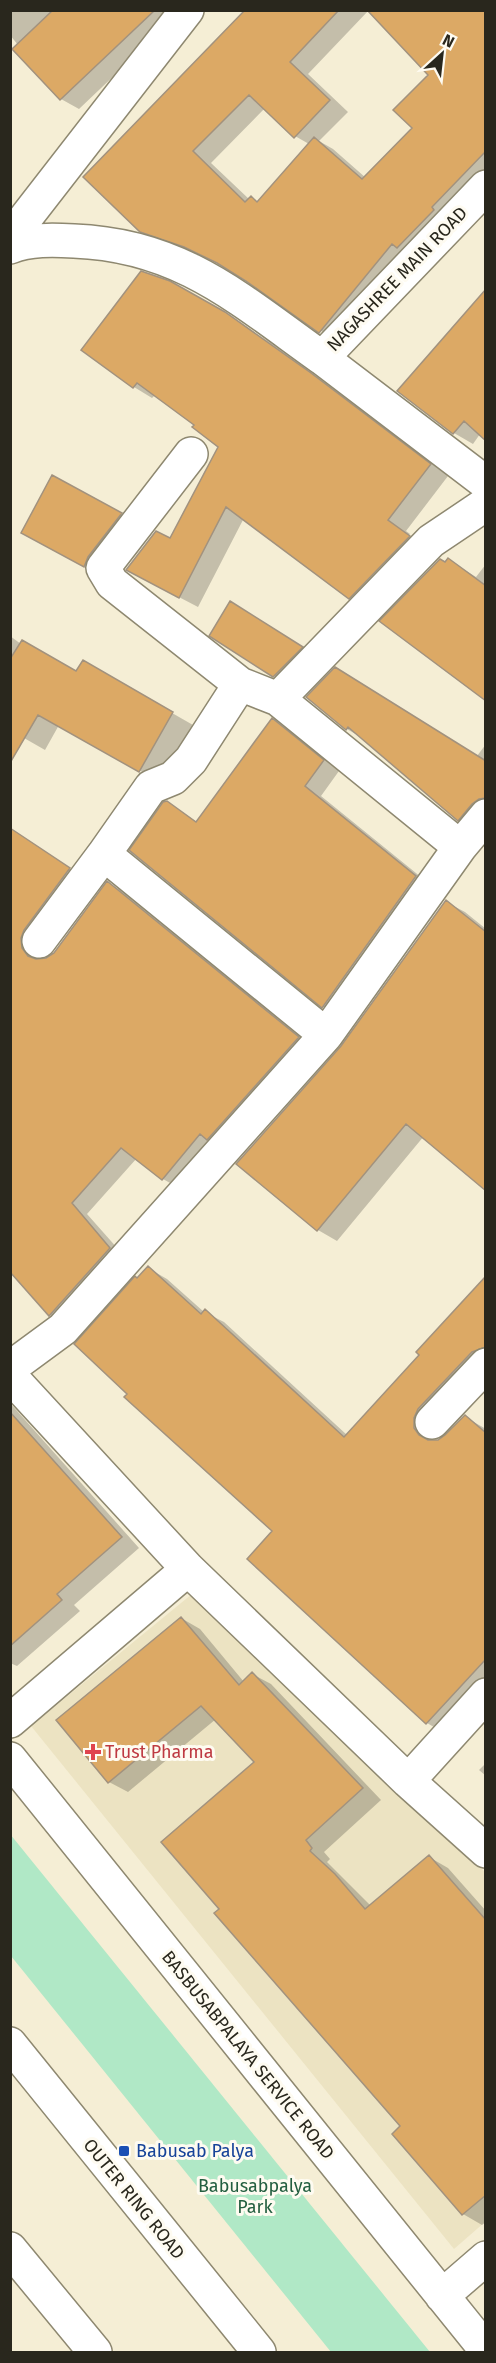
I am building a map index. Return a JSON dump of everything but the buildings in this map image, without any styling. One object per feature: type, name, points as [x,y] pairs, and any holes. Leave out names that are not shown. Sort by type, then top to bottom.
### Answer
[{"type":"main road","points":[[10,238],[187,10]]},
{"type":"main road","name":"NAGASHREE MAIN ROAD","points":[[10,247],[55,240],[96,242],[137,249],[176,262],[213,281],[322,357],[486,187]]},
{"type":"main road","points":[[322,357],[486,483]]},
{"type":"main road","points":[[191,454],[103,568],[112,583],[240,684],[278,699],[460,848]]},
{"type":"main road","points":[[278,699],[431,541],[486,504]]},
{"type":"main road","points":[[39,941],[151,787],[173,778],[191,760],[240,684]]},
{"type":"main road","points":[[10,1368],[63,1329],[326,1035],[460,848],[486,816]]},
{"type":"main road","points":[[104,854],[326,1035]]},
{"type":"main road","points":[[432,1422],[486,1365]]},
{"type":"main road","points":[[10,1376],[188,1569],[408,1780],[486,1851]]},
{"type":"main road","points":[[10,1721],[188,1569]]},
{"type":"main road","points":[[408,1780],[486,1695]]},
{"type":"main road","name":"BASBUSABPALAYA SERVICE ROAD","points":[[10,1759],[486,2350]]},
{"type":"main road","name":"OUTER RING ROAD","points":[[10,2044],[259,2352]]},
{"type":"main road","points":[[10,2249],[95,2352]]},
{"type":"main road","points":[[442,2296],[486,2258]]},
{"type":"shaded area","points":[[192,1594],[485,1872],[485,2222],[454,2249],[31,1726]]},
{"type":"green space","name":"Babusabpalya Park","points":[[10,1834],[430,2352],[331,2352],[11,1956]]},
{"type":"place","name":"Trust Pharma","points":[[93,1752]]},
{"type":"place","name":"Babusab Palya","points":[[124,2151]]}]
